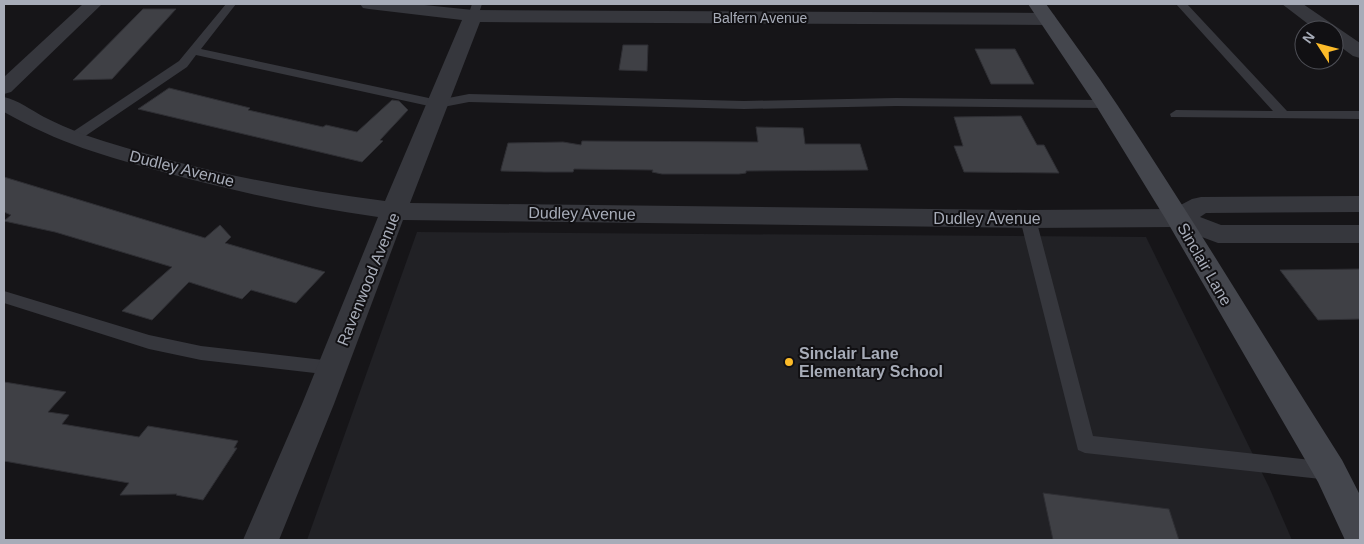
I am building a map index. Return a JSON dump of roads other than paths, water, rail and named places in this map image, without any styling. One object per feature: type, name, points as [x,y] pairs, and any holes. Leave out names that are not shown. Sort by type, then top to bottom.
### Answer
[{"type":"main road","name":"Sinclair Lane","points":[[1042,11],[1106,104],[1178,218],[1199,256],[1330,471],[1360,532]]},
{"type":"street","points":[[4,88],[93,4]]},
{"type":"street","name":"Balfern Avenue","points":[[369,4],[475,10],[1042,11]]},
{"type":"street","points":[[1291,4],[1315,20]]},
{"type":"street","name":"Ravenwood Avenue","points":[[260,540],[332,368],[475,10]]},
{"type":"street","points":[[1344,40],[1360,52]]},
{"type":"street","name":"Dudley Avenue","points":[[4,103],[39,123],[73,138],[219,179],[313,200],[395,211],[1178,218]]},
{"type":"street","points":[[1178,218],[1200,204],[1360,204]]},
{"type":"street","points":[[1178,218],[1218,234],[1360,234]]},
{"type":"lane","points":[[73,138],[183,64],[231,4]]},
{"type":"lane","points":[[1181,4],[1283,114]]},
{"type":"lane","points":[[194,51],[438,104],[469,98],[744,105],[896,102],[1106,104]]},
{"type":"lane","points":[[1176,114],[1360,115]]},
{"type":"lane","points":[[1028,218],[1085,444],[1330,471]]},
{"type":"lane","points":[[4,297],[149,342],[184,349],[332,368]]},
{"type":"place","name":"Sinclair Lane Elementary School","points":[[789,362]]}]
